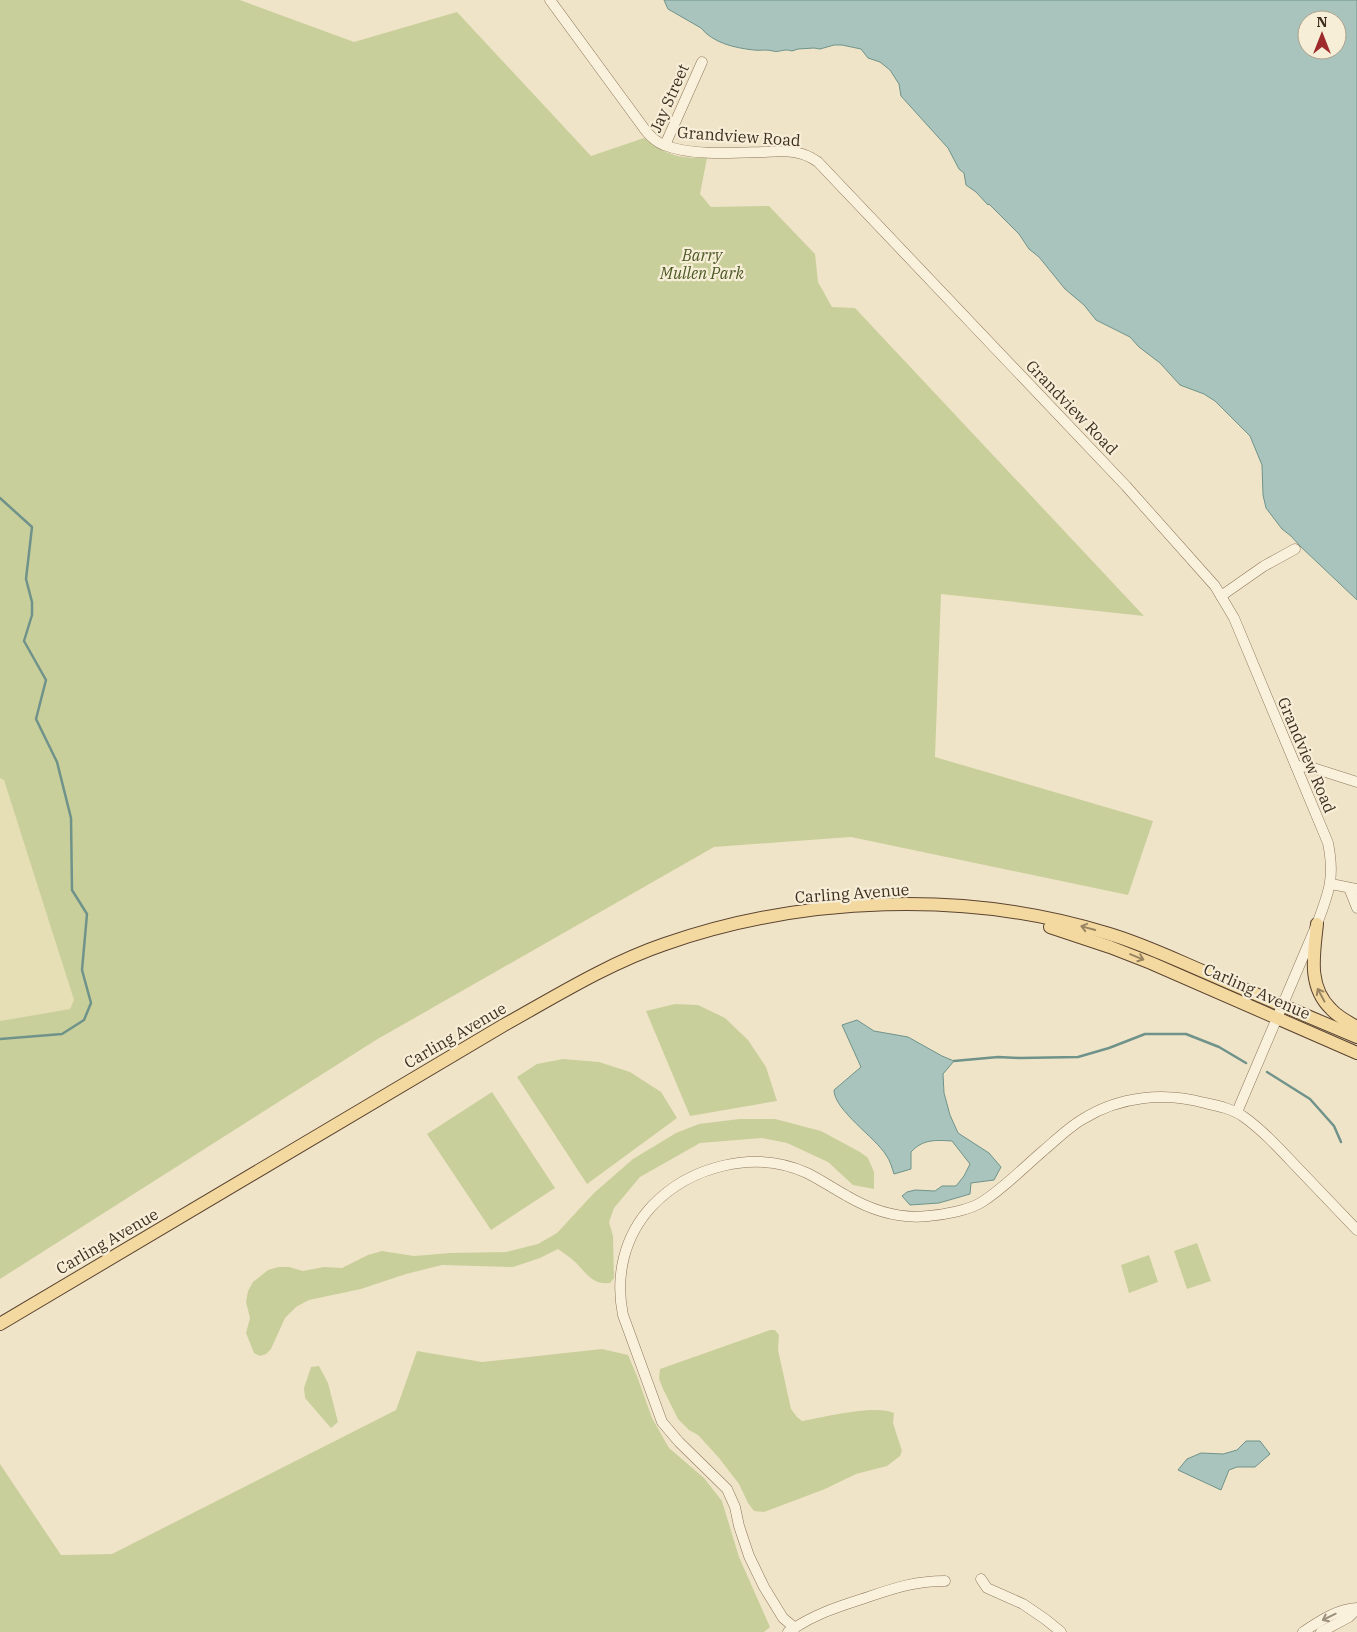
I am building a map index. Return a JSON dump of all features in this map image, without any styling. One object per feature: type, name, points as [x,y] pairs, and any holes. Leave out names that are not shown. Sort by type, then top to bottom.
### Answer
[{"type":"main road","name":"Carling Avenue","points":[[0,1324],[504,1025],[621,962],[664,944],[724,926],[822,908],[897,904],[1006,911],[1046,918],[1106,933],[1135,943],[1357,1037]]},
{"type":"main road","name":"Carling Avenue","points":[[972,908],[1039,923],[1110,947],[1159,966],[1357,1052]]},
{"type":"main road","points":[[1317,924],[1314,963],[1319,993],[1331,1010],[1357,1027]]},
{"type":"street","name":"Grandview Road","points":[[550,0],[646,131],[655,140],[664,145],[687,150],[724,153],[798,152],[810,156],[818,162],[1126,486],[1215,586],[1234,618],[1328,843],[1332,863],[1331,884],[1317,924],[1237,1112]]},
{"type":"street","name":"Jay Street","points":[[664,145],[702,62]]},
{"type":"street","points":[[1221,596],[1264,566],[1294,549]]},
{"type":"street","points":[[1296,766],[1310,767],[1357,782]]},
{"type":"street","points":[[1331,884],[1353,888],[1357,908]]},
{"type":"street","points":[[945,1581],[917,1582],[889,1590],[820,1613],[792,1630],[783,1618],[764,1587],[753,1564],[727,1488],[679,1442],[662,1422],[623,1315],[620,1294],[622,1261],[626,1248],[634,1230],[649,1208],[668,1191],[705,1171],[732,1164],[756,1162],[800,1170],[870,1208],[901,1216],[927,1216],[956,1211],[980,1204],[1083,1118],[1108,1106],[1138,1099],[1175,1097],[1199,1101],[1237,1112],[1275,1144],[1357,1230]]},
{"type":"street","points":[[981,1579],[987,1588],[1023,1604],[1061,1632]]},
{"type":"street","points":[[1303,1632],[1323,1619],[1345,1609],[1357,1609]]},
{"type":"street","points":[[1321,1632],[1349,1617],[1357,1609]]},
{"type":"shaded area","points":[[0,778],[4,779],[74,1000],[70,1009],[0,1021]]},
{"type":"green space","name":"Barry Mullen Park","points":[[0,0],[240,0],[354,42],[457,12],[591,156],[644,138],[673,155],[707,158],[700,194],[711,207],[769,206],[815,254],[818,282],[832,307],[855,308],[1144,616],[941,594],[935,757],[1153,821],[1128,895],[851,837],[714,847],[376,1040],[0,1279],[0,1021],[70,1009],[74,1000],[4,780],[0,778]]},
{"type":"green space","points":[[675,1004],[698,1005],[725,1018],[748,1040],[766,1067],[777,1101],[690,1116],[646,1011]]},
{"type":"green space","points":[[563,1059],[599,1062],[630,1072],[661,1092],[677,1118],[587,1184],[517,1077],[537,1064]]},
{"type":"green space","points":[[492,1092],[555,1188],[491,1230],[427,1134]]},
{"type":"green space","points":[[739,1119],[775,1119],[821,1131],[868,1158],[874,1172],[874,1189],[853,1185],[828,1162],[787,1143],[762,1138],[700,1143],[640,1177],[614,1208],[609,1222],[613,1236],[614,1278],[610,1283],[593,1280],[558,1249],[540,1258],[513,1267],[442,1265],[406,1274],[361,1289],[309,1300],[296,1307],[285,1318],[271,1349],[266,1354],[260,1356],[254,1353],[246,1333],[250,1318],[246,1302],[248,1291],[253,1282],[268,1270],[278,1267],[289,1267],[303,1271],[324,1267],[342,1268],[368,1255],[382,1251],[414,1256],[506,1252],[538,1244],[557,1233],[594,1193],[633,1159],[676,1133],[699,1124]]},
{"type":"green space","points":[[1197,1243],[1211,1281],[1187,1289],[1174,1251]]},
{"type":"green space","points":[[1149,1255],[1158,1282],[1129,1293],[1121,1265]]},
{"type":"green space","points":[[770,1330],[775,1330],[779,1335],[778,1350],[791,1409],[797,1417],[802,1421],[863,1411],[875,1410],[894,1413],[893,1423],[902,1451],[900,1456],[887,1466],[856,1474],[825,1489],[764,1512],[754,1511],[739,1484],[719,1458],[698,1435],[689,1430],[678,1419],[659,1379],[660,1369]]},
{"type":"green space","points":[[602,1349],[628,1355],[652,1418],[669,1448],[704,1478],[722,1501],[739,1557],[770,1627],[764,1632],[0,1632],[0,1464],[61,1555],[112,1554],[396,1410],[417,1351],[482,1362]]},
{"type":"green space","points":[[319,1366],[328,1383],[338,1422],[331,1428],[305,1398],[304,1388],[311,1367]]},
{"type":"water","points":[[664,0],[1357,0],[1357,600],[1282,529],[1266,508],[1263,495],[1262,465],[1250,436],[1215,401],[1204,394],[1180,385],[1160,363],[1139,347],[1130,337],[1096,320],[1084,305],[1065,289],[1039,257],[1029,249],[1019,234],[989,204],[966,185],[964,173],[959,169],[948,148],[901,96],[899,84],[890,70],[880,62],[868,58],[861,49],[834,45],[820,49],[798,49],[792,51],[754,50],[739,48],[718,41],[701,28],[668,9]]},
{"type":"water","points":[[857,1020],[874,1031],[908,1037],[954,1061],[943,1074],[944,1093],[950,1115],[958,1133],[989,1153],[1001,1167],[994,1180],[971,1183],[970,1194],[939,1203],[910,1205],[902,1196],[907,1192],[915,1190],[935,1191],[942,1186],[956,1186],[970,1164],[952,1141],[930,1141],[920,1145],[911,1152],[911,1169],[894,1174],[889,1159],[881,1148],[848,1115],[836,1098],[834,1090],[861,1067],[842,1025]]},
{"type":"water","points":[[1246,1441],[1260,1441],[1270,1454],[1255,1467],[1237,1467],[1229,1470],[1221,1490],[1178,1470],[1187,1459],[1201,1453],[1223,1454],[1237,1450]]},
{"type":"waterway","points":[[0,498],[32,527],[26,579],[32,602],[32,615],[24,641],[46,680],[36,719],[57,762],[71,818],[72,890],[87,914],[82,970],[91,1003],[84,1020],[62,1034],[0,1039]]},
{"type":"waterway","points":[[954,1061],[998,1057],[1078,1057],[1109,1048],[1145,1034],[1186,1034],[1219,1047],[1246,1063]]},
{"type":"waterway","points":[[1267,1072],[1310,1099],[1334,1126],[1341,1142]]}]
